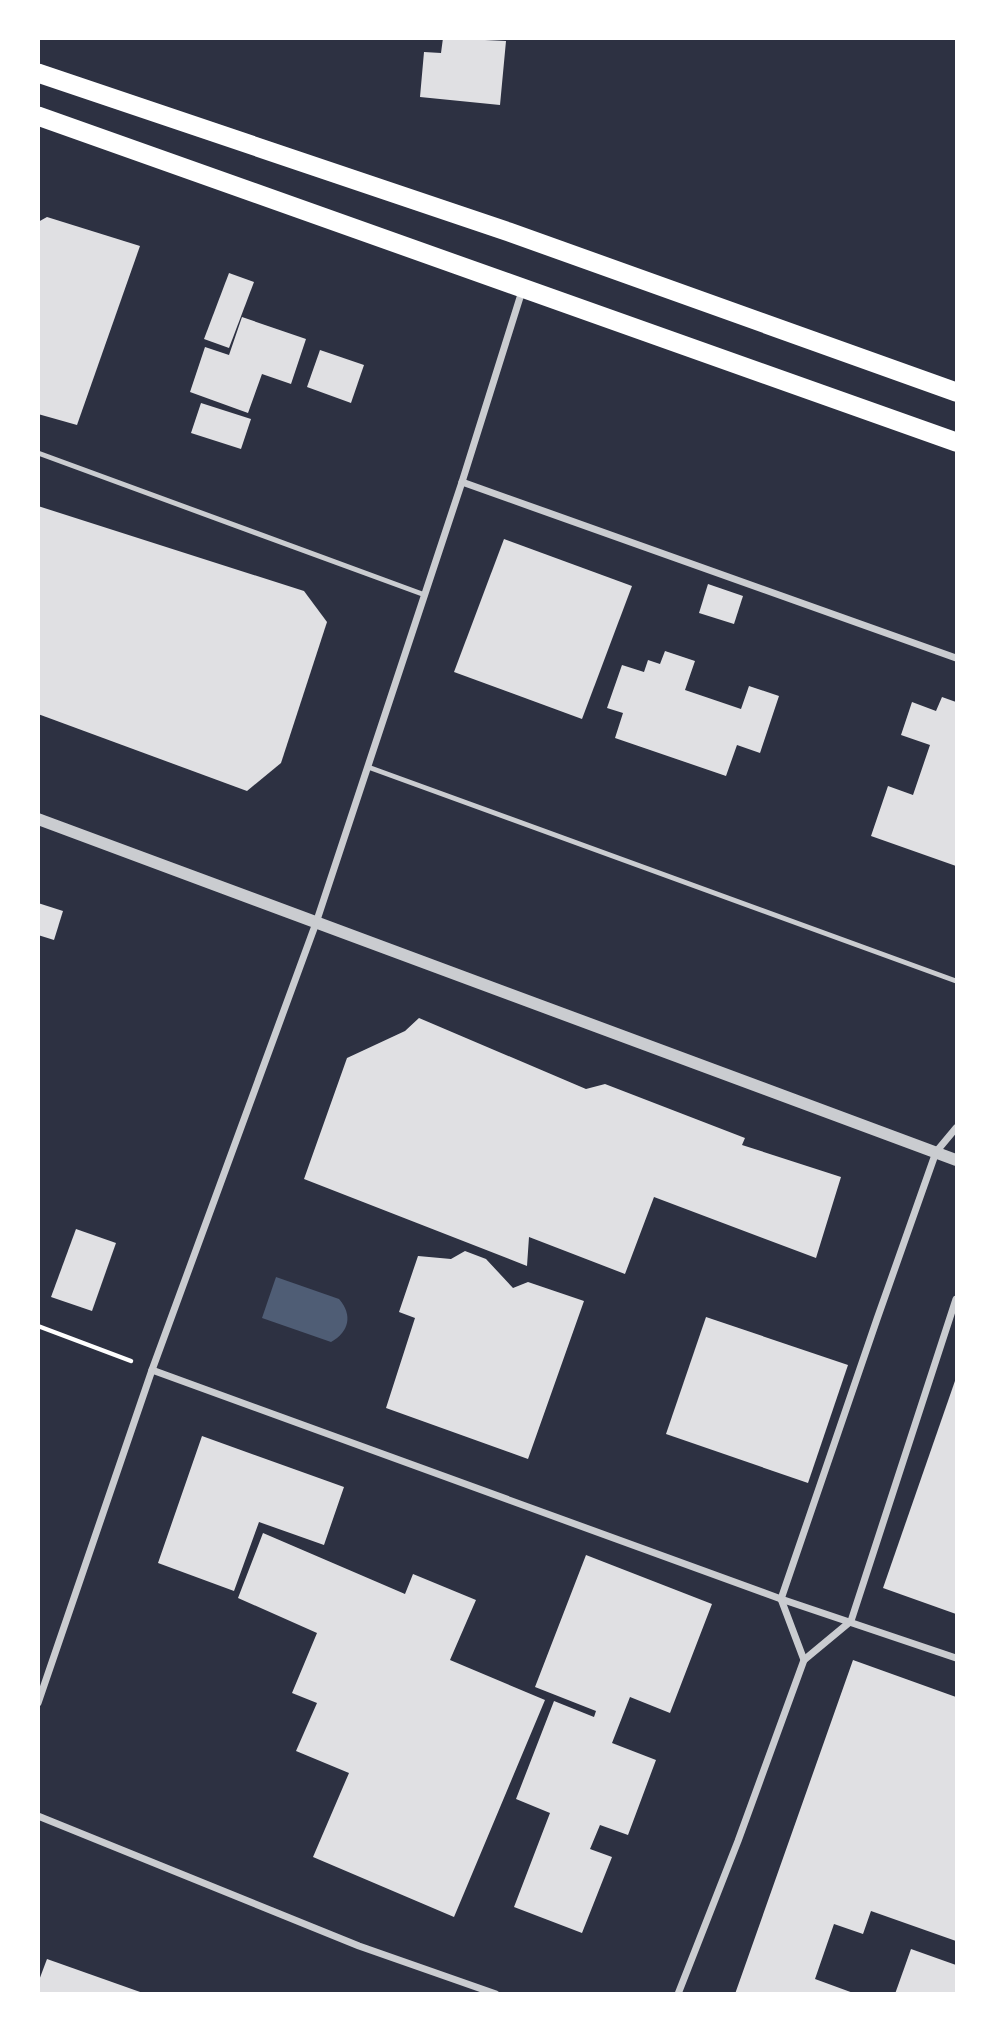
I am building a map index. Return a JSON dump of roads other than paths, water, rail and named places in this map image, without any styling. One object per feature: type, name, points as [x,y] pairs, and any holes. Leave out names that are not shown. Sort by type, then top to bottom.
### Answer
[{"type":"highway","points":[[38,73],[523,236],[957,392]]},
{"type":"highway","points":[[38,117],[957,442]]},
{"type":"street","points":[[38,1703],[152,1370],[316,923],[462,482],[523,287]]},
{"type":"street","points":[[462,482],[957,658]]},
{"type":"street","points":[[38,819],[957,1160]]},
{"type":"street","points":[[804,1660],[781,1599],[936,1152],[957,1128]]},
{"type":"street","points":[[678,1993],[738,1841],[804,1660],[851,1621],[957,1299]]},
{"type":"street","points":[[152,1370],[781,1599],[957,1658]]},
{"type":"street","points":[[38,1816],[359,1946],[496,1993]]},
{"type":"lane","points":[[38,453],[425,595]]},
{"type":"lane","points":[[368,767],[957,981]]},
{"type":"water","points":[[276,1277],[339,1299],[347,1317],[342,1333],[331,1342],[262,1318]]}]
